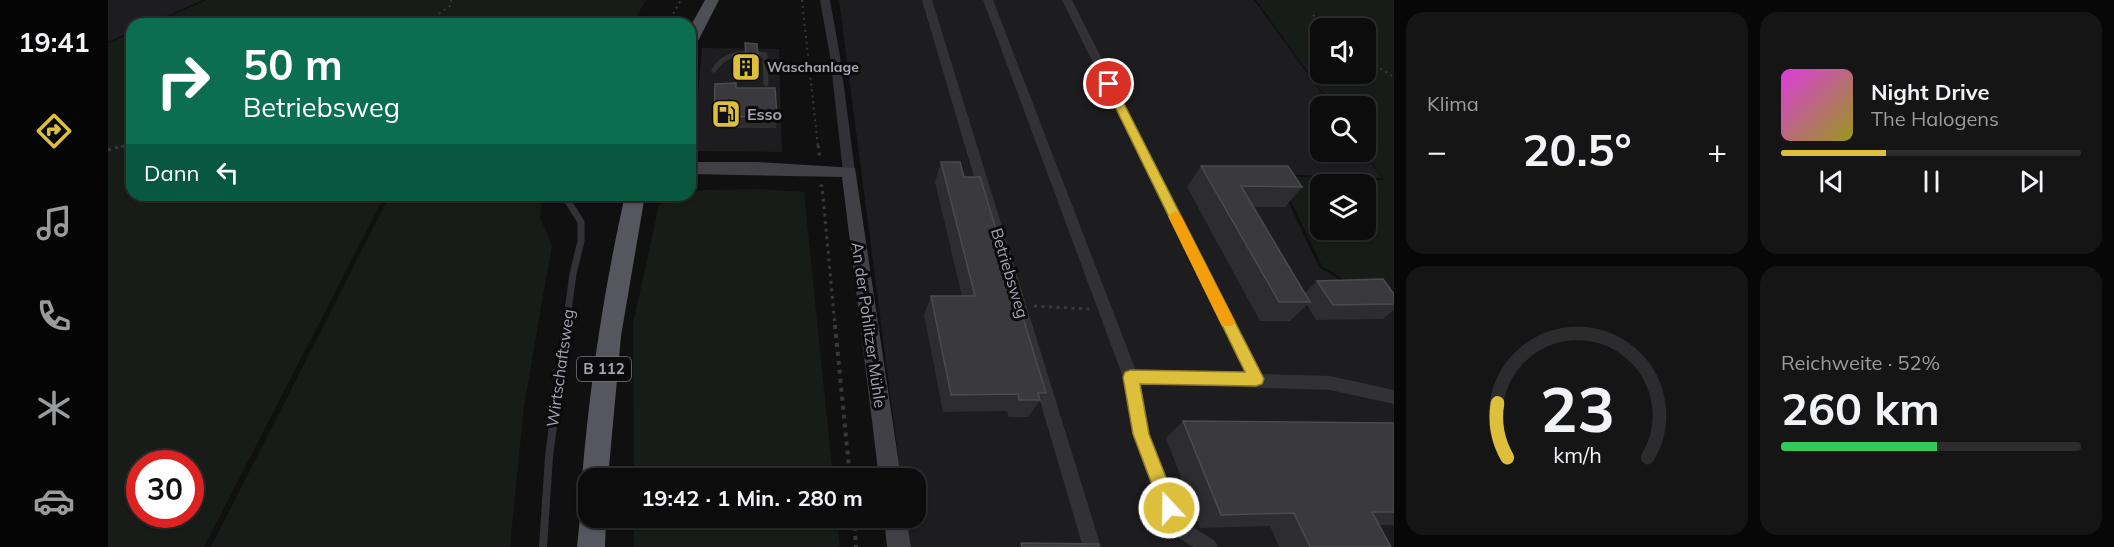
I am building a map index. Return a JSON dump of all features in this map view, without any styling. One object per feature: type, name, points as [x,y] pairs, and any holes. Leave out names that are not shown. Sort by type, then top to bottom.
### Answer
[{"type":"highway","name":"B 112","points":[[596,468],[607,344],[634,201]]},
{"type":"highway","points":[[591,547],[592,528]]},
{"type":"main road","points":[[696,29],[712,0]]},
{"type":"main road","points":[[696,169],[819,180],[849,172]]},
{"type":"main road","name":"An der Pohlitzer Mühle","points":[[849,172],[889,468]]},
{"type":"main road","points":[[896,528],[899,547]]},
{"type":"street","name":"An der Pohlitzer Mühle","points":[[825,0],[835,56],[849,172]]},
{"type":"street","name":"Betriebsweg","points":[[927,0],[1092,547]]},
{"type":"street","points":[[988,0],[1131,377],[1141,434],[1176,526],[1209,547]]},
{"type":"street","points":[[1067,0],[1256,379]]},
{"type":"street","points":[[1131,377],[1330,383],[1394,397]]},
{"type":"lane","points":[[714,70],[719,60],[731,54],[765,55],[766,84]]},
{"type":"lane","name":"Wirtschaftsweg","points":[[543,547],[549,457],[573,274],[581,241],[581,222],[568,201]]},
{"type":"path","points":[[436,18],[450,6],[451,0]]},
{"type":"path","points":[[670,18],[681,0]]},
{"type":"path","points":[[802,0],[849,468]]},
{"type":"path","points":[[1313,15],[1317,18]]},
{"type":"path","points":[[1376,66],[1394,77]]},
{"type":"path","points":[[108,150],[126,146]]},
{"type":"path","points":[[1020,306],[1104,310]]},
{"type":"path","points":[[855,528],[856,547]]},
{"type":"shaded area","points":[[108,0],[203,0],[162,18],[126,18],[126,34],[108,42]]},
{"type":"shaded area","points":[[206,0],[646,0],[636,18],[166,18]]},
{"type":"shaded area","points":[[839,0],[1254,0],[1310,77],[1310,84],[1315,84],[1324,96],[1310,96],[1310,162],[1370,162],[1382,178],[1376,178],[1376,174],[1275,174],[1319,267],[1347,284],[1394,301],[1394,547],[910,547],[907,528],[926,528],[926,468],[900,468]]},
{"type":"shaded area","points":[[1256,0],[1394,0],[1394,298],[1351,284],[1322,266],[1279,176],[1310,177],[1310,240],[1376,240],[1376,180],[1384,180],[1371,162],[1376,162],[1376,96],[1325,96],[1316,84],[1376,84],[1376,18],[1310,18],[1310,75]]},
{"type":"shaded area","points":[[126,36],[126,201],[382,201],[204,547],[108,547],[108,43]]},
{"type":"shaded area","points":[[702,48],[779,49],[782,152],[696,151],[696,117]]},
{"type":"shaded area","points":[[760,189],[804,192],[832,468],[634,468],[633,324],[659,205],[667,201],[696,201],[696,192]]},
{"type":"shaded area","points":[[387,201],[541,201],[540,218],[552,245],[524,406],[510,547],[211,547]]},
{"type":"shaded area","points":[[634,528],[838,528],[840,547],[634,547]]},
{"type":"building","points":[[745,43],[757,44],[758,57],[746,57]]},
{"type":"building","points":[[736,83],[736,88],[775,88],[777,116],[714,117],[715,84]]},
{"type":"building","points":[[941,162],[960,162],[964,177],[980,177],[1046,393],[1038,393],[1040,400],[1019,400],[1018,394],[951,395],[931,296],[975,296]]},
{"type":"building","points":[[1201,166],[1288,166],[1302,187],[1241,186],[1310,302],[1279,302]]},
{"type":"building","points":[[1383,279],[1394,294],[1394,304],[1333,305],[1317,281]]},
{"type":"building","points":[[1183,421],[1394,423],[1394,512],[1372,512],[1391,547],[1310,547],[1294,513],[1221,515]]},
{"type":"building","points":[[1021,543],[1098,544],[1099,547],[1022,547]]},
{"type":"slow traffic","points":[[1175,216],[1228,322]]},
{"type":"place","name":"Waschanlage","points":[[746,67]]},
{"type":"place","name":"Esso","points":[[726,114]]},
{"type":"route","points":[[1109,84],[1256,379],[1131,377],[1141,434],[1169,508]]}]
